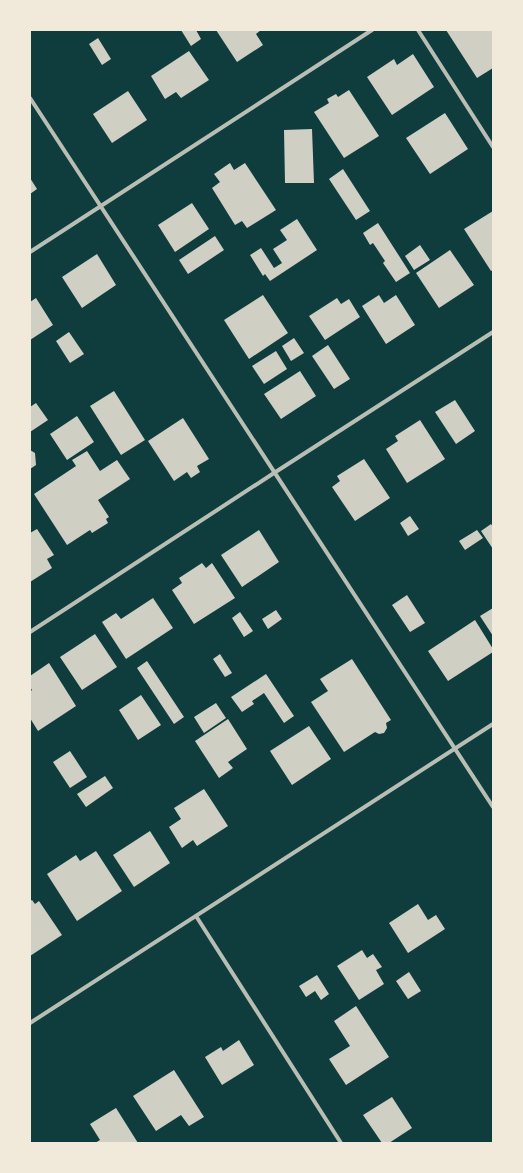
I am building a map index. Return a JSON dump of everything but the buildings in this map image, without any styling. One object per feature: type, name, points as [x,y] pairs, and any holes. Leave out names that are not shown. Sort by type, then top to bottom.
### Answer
[{"type":"street","points":[[30,252],[372,30]]},
{"type":"street","points":[[418,30],[493,147]]},
{"type":"street","points":[[30,98],[493,807]]},
{"type":"street","points":[[30,632],[493,332]]},
{"type":"street","points":[[30,1023],[493,724]]},
{"type":"street","points":[[196,916],[341,1143]]}]
